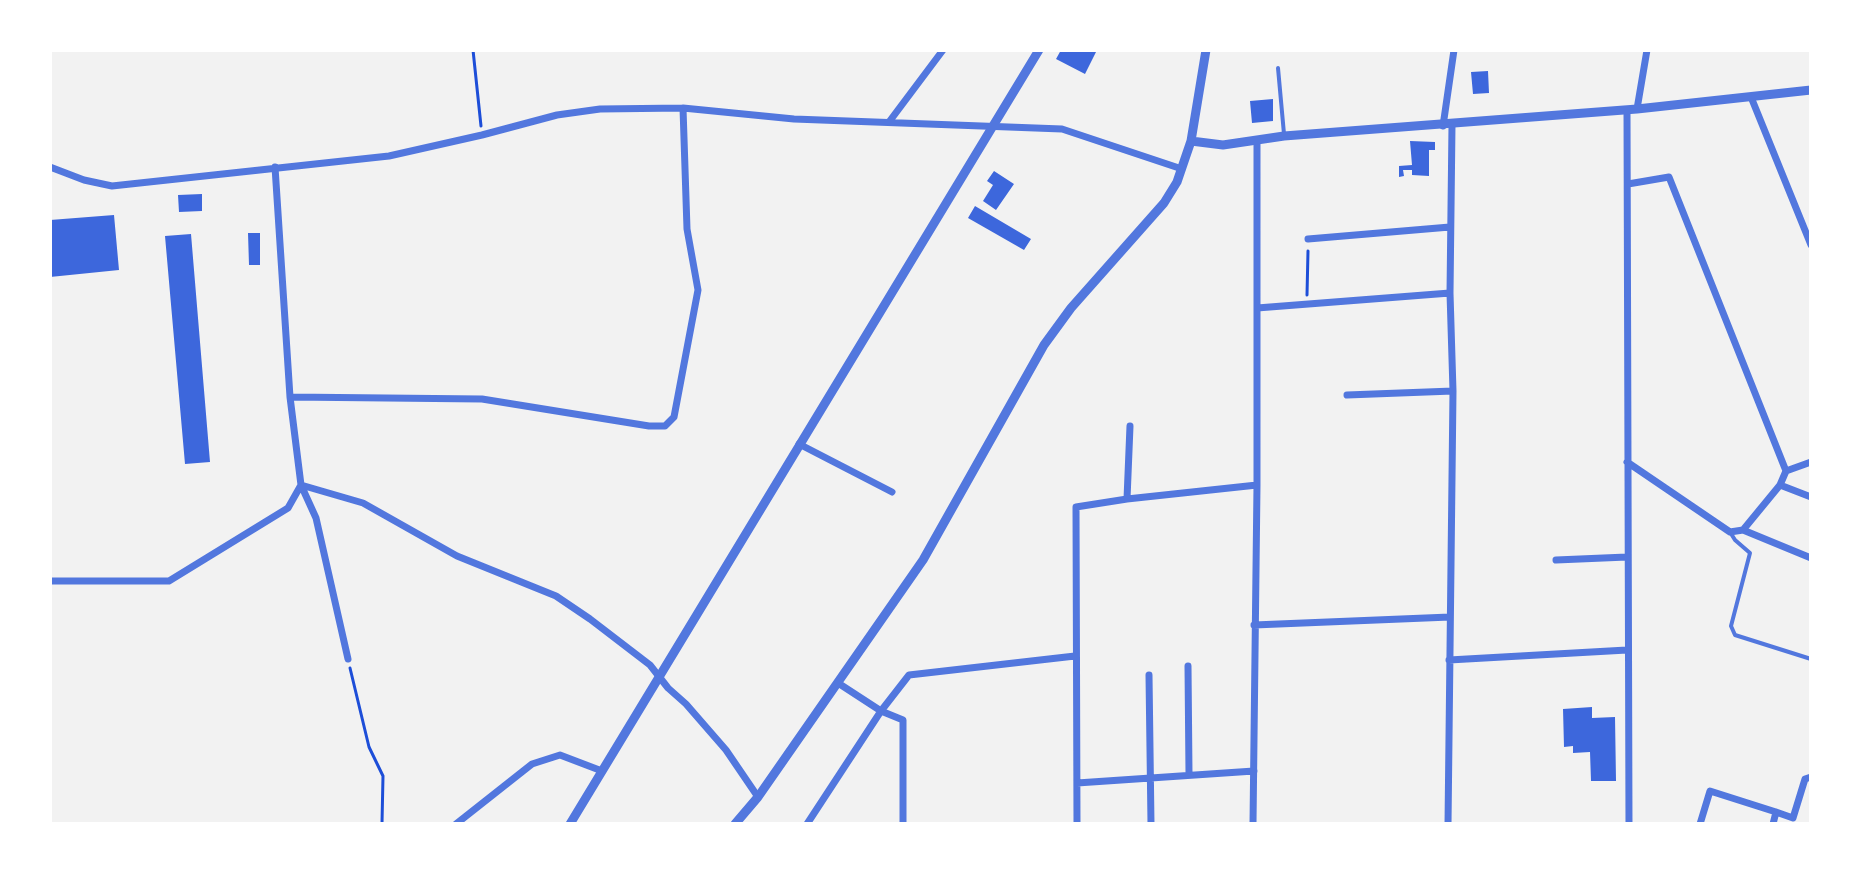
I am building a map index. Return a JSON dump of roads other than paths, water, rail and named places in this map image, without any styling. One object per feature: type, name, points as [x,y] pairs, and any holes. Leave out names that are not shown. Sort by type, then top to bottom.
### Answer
[{"type":"street","points":[[889,122],[943,50]]},
{"type":"street","points":[[570,824],[1039,50]]},
{"type":"street","points":[[735,824],[758,797],[923,560],[1044,345],[1071,308],[1164,203],[1182,169],[1191,141],[1206,50]]},
{"type":"street","points":[[1448,824],[1453,391],[1447,125],[1454,50]]},
{"type":"street","points":[[1629,824],[1628,184],[1632,109],[1647,50]]},
{"type":"street","points":[[1191,141],[1212,145],[1284,136],[1632,109],[1811,90]]},
{"type":"street","points":[[1751,97],[1811,245]]},
{"type":"street","points":[[290,397],[482,399],[665,426],[674,417],[698,290],[687,229],[683,108]]},
{"type":"street","points":[[50,167],[84,180],[112,186],[389,156],[557,115],[600,109],[683,108],[794,119],[1062,129],[1182,169]]},
{"type":"street","points":[[1253,824],[1257,140]]},
{"type":"street","points":[[275,167],[290,397],[301,485],[316,518],[348,659]]},
{"type":"street","points":[[1628,184],[1669,177],[1786,471],[1780,485],[1743,530]]},
{"type":"street","points":[[1308,239],[1450,227]]},
{"type":"street","points":[[1257,308],[1450,293]]},
{"type":"street","points":[[1347,395],[1453,391]]},
{"type":"street","points":[[1127,499],[1130,426]]},
{"type":"street","points":[[799,444],[892,492]]},
{"type":"street","points":[[1627,462],[1730,532],[1743,530],[1811,558]]},
{"type":"street","points":[[1786,471],[1811,462]]},
{"type":"street","points":[[50,581],[169,581],[288,508],[301,485]]},
{"type":"street","points":[[301,485],[363,503],[457,556],[556,596],[650,665],[726,750],[758,797]]},
{"type":"street","points":[[1077,824],[1076,507],[1257,485]]},
{"type":"street","points":[[1780,485],[1811,497]]},
{"type":"street","points":[[1556,560],[1627,557]]},
{"type":"street","points":[[1254,625],[1450,617]]},
{"type":"street","points":[[1449,660],[1627,650]]},
{"type":"street","points":[[807,824],[881,711],[909,675],[1075,656]]},
{"type":"street","points":[[1188,666],[1189,774]]},
{"type":"street","points":[[1149,675],[1151,824]]},
{"type":"street","points":[[838,683],[881,711],[903,720],[903,824]]},
{"type":"street","points":[[456,824],[532,764],[560,755],[602,771]]},
{"type":"street","points":[[1077,783],[1254,771]]},
{"type":"street","points":[[1700,824],[1710,791],[1793,818],[1805,779],[1811,777]]},
{"type":"street","points":[[1773,824],[1776,812]]},
{"type":"lane","points":[[1278,68],[1284,136]]},
{"type":"lane","points":[[1730,532],[1750,553],[1731,626],[1735,635],[1811,659]]}]
